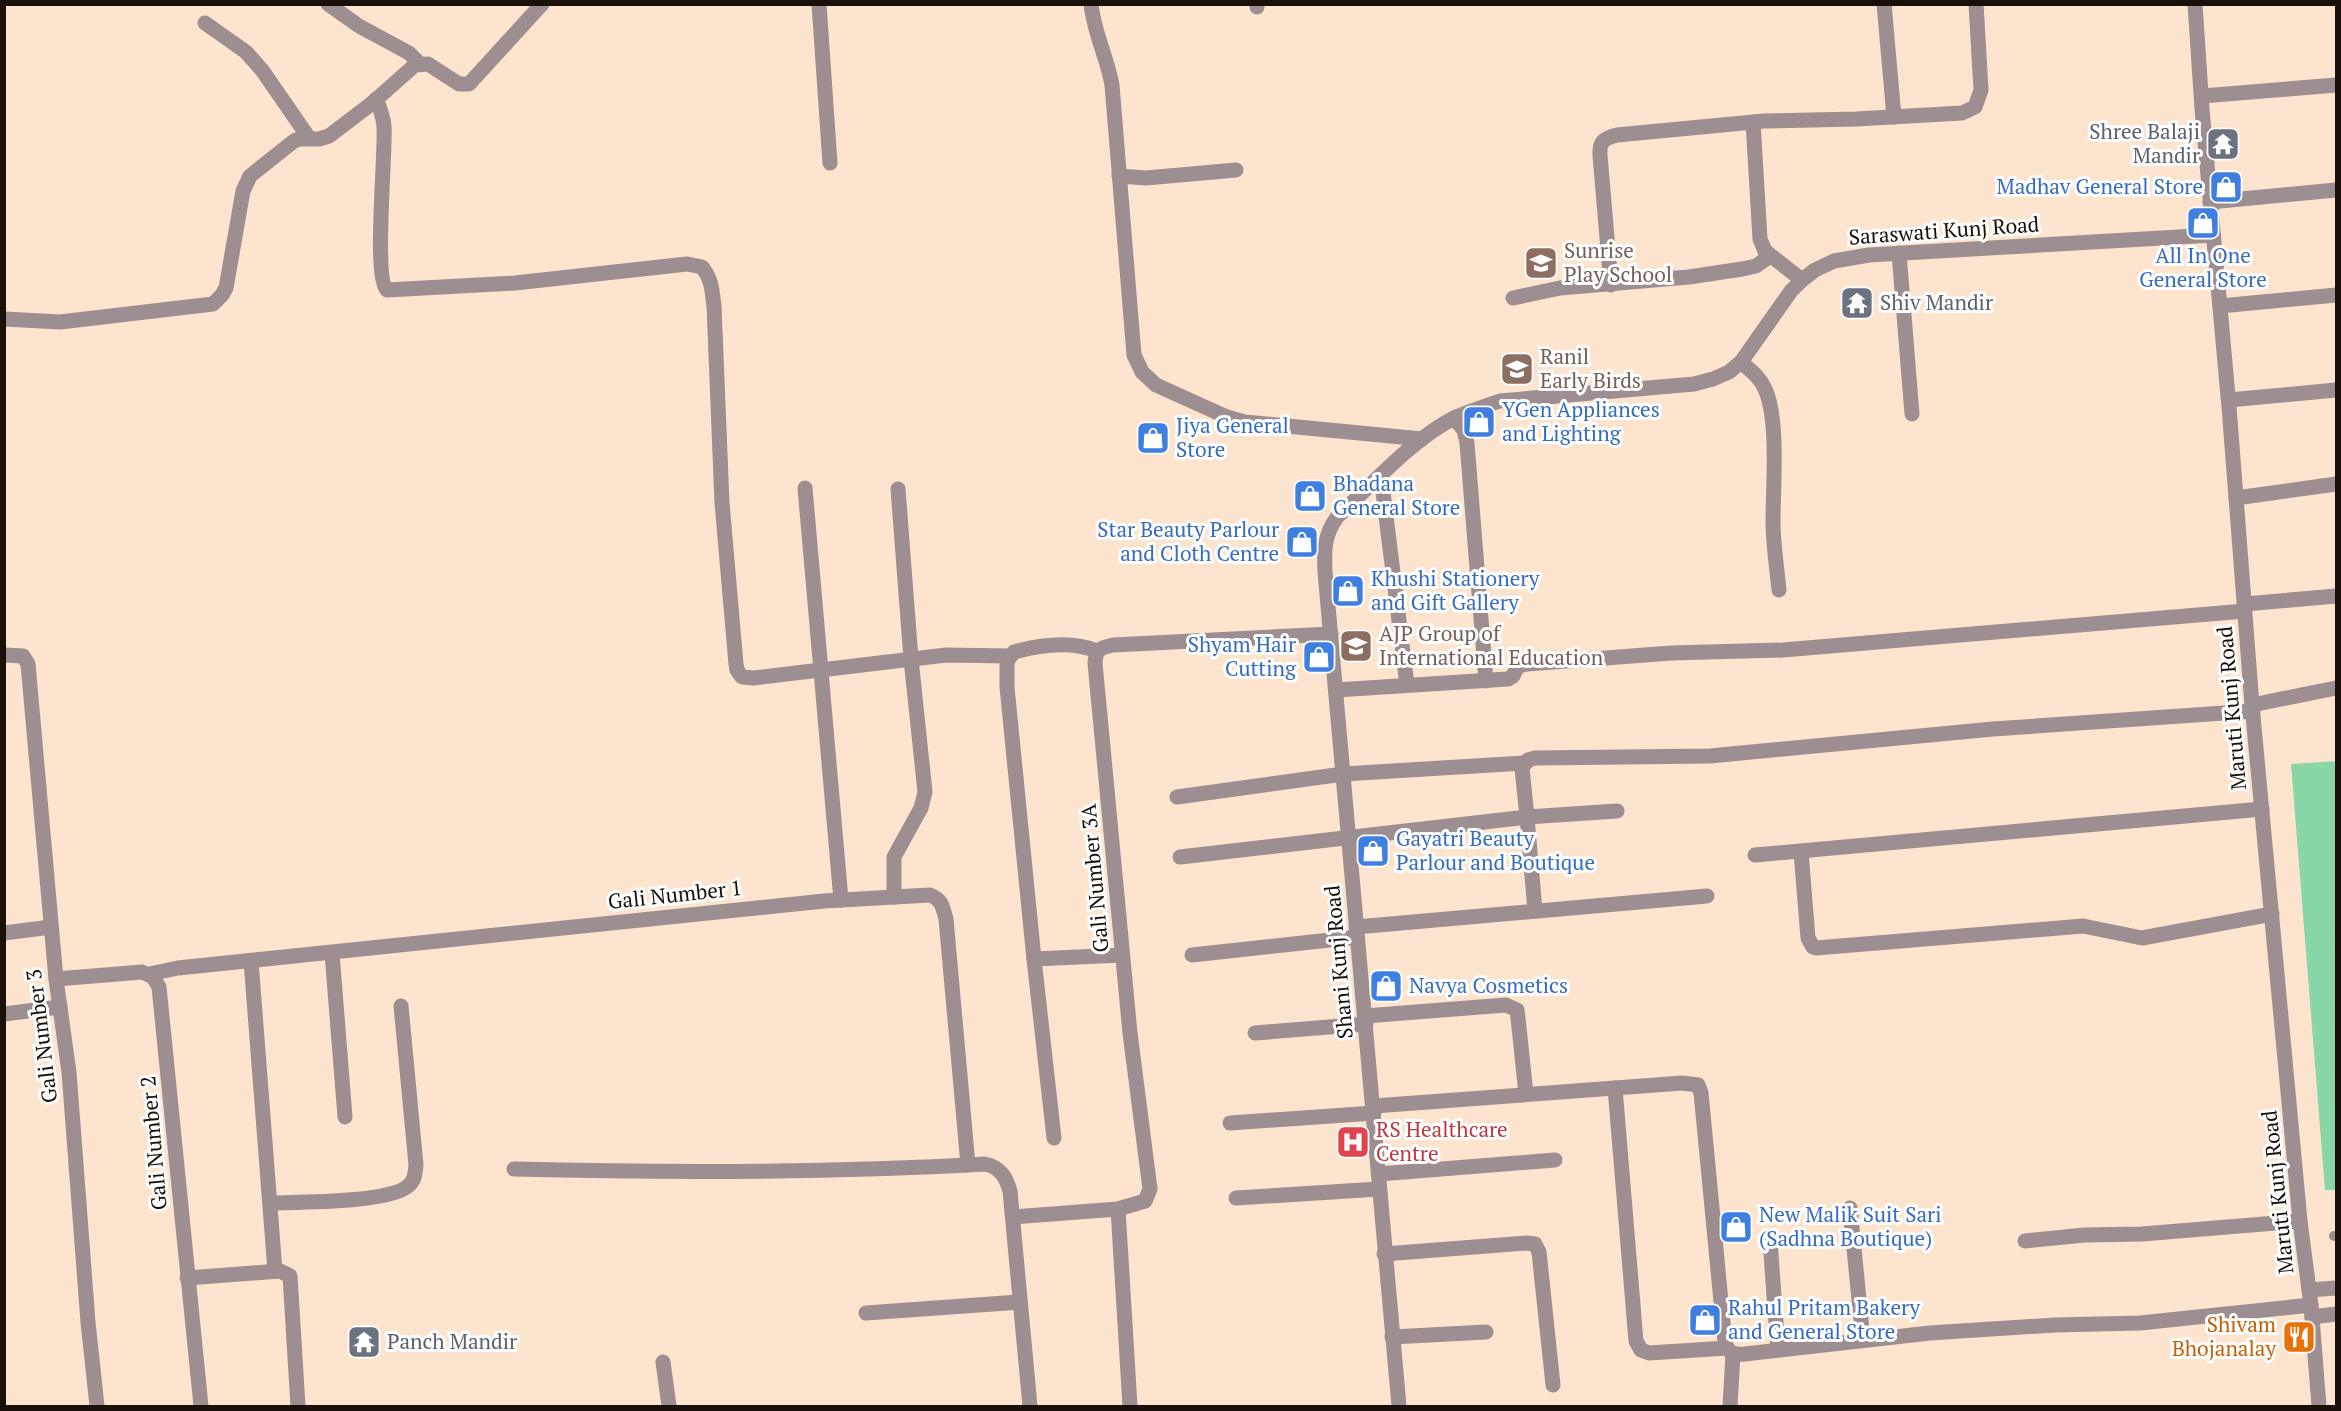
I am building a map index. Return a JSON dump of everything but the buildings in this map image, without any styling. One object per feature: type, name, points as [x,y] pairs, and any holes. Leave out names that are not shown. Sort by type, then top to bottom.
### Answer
[{"type":"street","points":[[328,4],[359,26],[400,48],[419,63],[428,64],[459,84],[469,84],[542,4]]},
{"type":"street","points":[[819,4],[830,163]]},
{"type":"street","points":[[1091,4],[1096,33],[1106,59],[1112,85],[1134,355],[1142,372],[1149,380],[1207,409],[1245,422],[1422,439]]},
{"type":"street","points":[[1884,4],[1894,117]]},
{"type":"street","points":[[1611,285],[1600,155],[1601,143],[1605,139],[1617,135],[1753,122],[1962,113],[1975,107],[1981,90],[1976,4]]},
{"type":"street","name":"Maruti Kunj Road","points":[[2195,4],[2253,708],[2319,1407]]},
{"type":"street","points":[[205,23],[246,52],[262,70],[309,138]]},
{"type":"street","points":[[4,319],[60,322],[213,304],[222,295],[229,276],[243,191],[247,180],[294,141],[329,136],[376,99],[406,71],[419,63]]},
{"type":"street","points":[[2202,96],[2337,85]]},
{"type":"street","points":[[376,99],[384,125],[381,259],[382,282],[387,290],[515,283],[687,264],[702,267],[708,275],[712,286],[722,503],[737,670],[742,677],[747,679],[911,659],[983,654],[1009,656],[1020,651],[1070,645],[1097,651],[1113,645],[1331,634]]},
{"type":"street","points":[[1753,122],[1760,239],[1770,256],[1802,280]]},
{"type":"street","points":[[1119,176],[1146,178],[1236,170]]},
{"type":"street","points":[[2210,202],[2337,190]]},
{"type":"street","name":"Saraswati Kunj Road","points":[[1338,516],[1422,439],[1454,418],[1500,401],[1694,384],[1729,372],[1741,362],[1791,291],[1815,270],[1834,261],[1899,253],[2213,235]]},
{"type":"street","points":[[1899,253],[1912,414]]},
{"type":"street","points":[[1514,298],[1560,288],[1689,277],[1742,269],[1756,266],[1770,256]]},
{"type":"street","points":[[2220,306],[2337,295]]},
{"type":"street","points":[[1741,362],[1760,380],[1766,390],[1770,411],[1774,459],[1773,523],[1779,590]]},
{"type":"street","points":[[2229,400],[2337,390]]},
{"type":"street","points":[[1454,418],[1464,430],[1467,443],[1486,681]]},
{"type":"street","points":[[1381,476],[1407,685]]},
{"type":"street","points":[[2236,498],[2337,484]]},
{"type":"street","points":[[805,488],[841,900]]},
{"type":"street","points":[[894,897],[894,857],[921,808],[925,792],[911,659],[898,489]]},
{"type":"street","name":"Shani Kunj Road","points":[[1338,516],[1329,527],[1325,541],[1325,572],[1399,1407]]},
{"type":"street","points":[[1336,690],[1511,678],[1518,666],[1527,664],[1671,653],[1783,650],[2245,608],[2337,596]]},
{"type":"street","name":"Gali Number 3A","points":[[1012,1217],[1119,1209],[1144,1201],[1150,1189],[1122,955],[1095,663],[1097,651]]},
{"type":"street","name":"Gali Number 3","points":[[4,655],[19,655],[26,660],[39,775],[56,979],[69,1072],[88,1322],[97,1407]]},
{"type":"street","points":[[1009,656],[1006,667],[1008,699],[1054,1138]]},
{"type":"street","points":[[1535,911],[1522,768],[1528,760],[1543,757],[1710,756],[1993,729],[2253,708],[2337,688]]},
{"type":"street","points":[[1177,797],[1342,774],[1524,764]]},
{"type":"street","points":[[1755,855],[2262,809]]},
{"type":"street","points":[[1180,857],[1527,817],[1617,811]]},
{"type":"street","points":[[1801,852],[1808,938],[1816,948],[2083,926],[2142,938],[2272,914]]},
{"type":"street","name":"Gali Number 1","points":[[149,974],[161,970],[841,900],[930,895],[937,897],[944,910],[968,1165]]},
{"type":"street","points":[[1192,954],[1535,911],[1707,896]]},
{"type":"street","points":[[4,933],[51,927]]},
{"type":"street","points":[[332,952],[345,1117]]},
{"type":"street","points":[[1034,959],[1122,955]]},
{"type":"street","points":[[251,961],[275,1271]]},
{"type":"street","points":[[56,979],[132,972],[149,974]]},
{"type":"street","name":"Gali Number 2","points":[[149,974],[158,982],[161,996],[201,1407]]},
{"type":"street","points":[[270,1203],[375,1197],[395,1193],[408,1187],[414,1178],[416,1165],[401,1006]]},
{"type":"street","points":[[1255,1033],[1512,1006],[1517,1010],[1526,1094]]},
{"type":"street","points":[[4,1014],[60,1007]]},
{"type":"street","points":[[1230,1123],[1526,1094],[1690,1083],[1698,1085],[1730,1351],[1730,1407]]},
{"type":"street","points":[[1615,1088],[1636,1341],[1641,1350],[1649,1353],[1778,1350],[1863,1340],[2055,1325],[2140,1323],[2311,1304],[2337,1288]]},
{"type":"street","points":[[1236,1198],[1555,1160]]},
{"type":"street","points":[[514,1169],[655,1173],[778,1172],[993,1165],[1001,1172],[1010,1191],[1030,1407]]},
{"type":"street","points":[[1850,1208],[1863,1340]]},
{"type":"street","points":[[1119,1209],[1130,1407]]},
{"type":"street","points":[[2025,1241],[2062,1236],[2142,1234],[2300,1221]]},
{"type":"street","points":[[1770,1241],[1778,1350]]},
{"type":"street","points":[[1384,1254],[1535,1244],[1539,1252],[1553,1385]]},
{"type":"street","points":[[187,1278],[275,1271],[287,1273],[290,1276],[298,1407]]},
{"type":"street","points":[[866,1313],[1020,1302]]},
{"type":"street","points":[[2311,1304],[2337,1314]]},
{"type":"street","points":[[1392,1337],[1486,1332]]},
{"type":"street","points":[[663,1362],[669,1407]]},
{"type":"green space","points":[[2336,761],[2336,1190],[2325,1190],[2291,764]]},
{"type":"place","name":"Shree Balaji Mandir","points":[[2223,144]]},
{"type":"place","name":"Madhav General Store","points":[[2226,187]]},
{"type":"place","name":"All In One General Store","points":[[2203,223]]},
{"type":"place","name":"Sunrise Play School","points":[[1541,263]]},
{"type":"place","name":"Shiv Mandir","points":[[1857,303]]},
{"type":"place","name":"Ranil Early Birds","points":[[1517,369]]},
{"type":"place","name":"YGen Appliances and Lighting","points":[[1479,422]]},
{"type":"place","name":"Jiya General Store","points":[[1153,438]]},
{"type":"place","name":"Bhadana General Store","points":[[1310,496]]},
{"type":"place","name":"Star Beauty Parlour and Cloth Centre","points":[[1302,542]]},
{"type":"place","name":"Khushi Stationery and Gift Gallery","points":[[1348,591]]},
{"type":"place","name":"AJP Group of International Education","points":[[1356,646]]},
{"type":"place","name":"Shyam Hair Cutting","points":[[1319,657]]},
{"type":"place","name":"Gayatri Beauty Parlour and Boutique","points":[[1373,851]]},
{"type":"place","name":"Navya Cosmetics","points":[[1386,986]]},
{"type":"place","name":"RS Healthcare Centre","points":[[1353,1142]]},
{"type":"place","name":"New Malik Suit Sari (Sadhna Boutique)","points":[[1736,1227]]},
{"type":"place","name":"Rahul Pritam Bakery and General Store","points":[[1705,1320]]},
{"type":"place","name":"Shivam Bhojanalay","points":[[2299,1337]]},
{"type":"place","name":"Panch Mandir","points":[[364,1342]]}]
